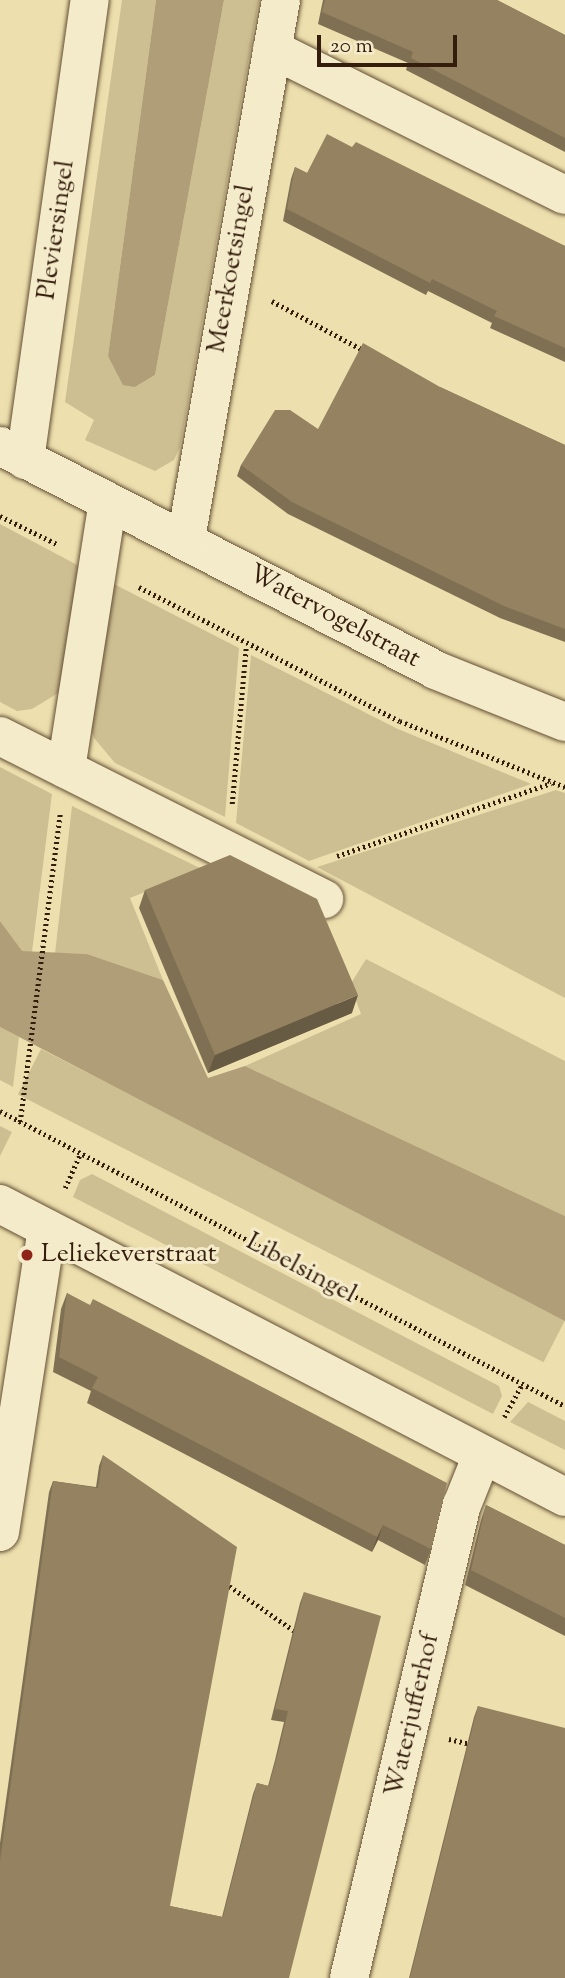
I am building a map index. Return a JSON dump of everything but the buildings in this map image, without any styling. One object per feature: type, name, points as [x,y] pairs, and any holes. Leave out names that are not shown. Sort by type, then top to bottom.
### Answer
[{"type":"street","name":"Pleviersingel","points":[[13,453],[90,0]]},
{"type":"street","name":"Meerkoetsingel","points":[[186,539],[226,296],[281,0]]},
{"type":"street","points":[[272,48],[565,195]]},
{"type":"street","name":"Watervogelstraat","points":[[13,453],[186,539],[435,670],[565,722]]},
{"type":"street","points":[[66,769],[108,502]]},
{"type":"street","points":[[0,736],[324,899]]},
{"type":"street","points":[[0,1204],[565,1497]]},
{"type":"street","points":[[0,1532],[47,1229]]},
{"type":"street","name":"Waterjufferhof","points":[[349,1978],[411,1731],[462,1505],[482,1455]]},
{"type":"path","points":[[226,296],[285,302],[371,355]]},
{"type":"path","points":[[0,516],[98,565],[246,647],[565,787]]},
{"type":"path","points":[[228,850],[246,647]]},
{"type":"path","points":[[20,1122],[66,769]]},
{"type":"path","points":[[279,876],[552,783]]},
{"type":"path","name":"Libelsingel","points":[[0,1111],[565,1406]]},
{"type":"path","points":[[216,1576],[299,1634]]},
{"type":"path","points":[[411,1731],[475,1745]]},
{"type":"shaded area","points":[[122,0],[156,0],[108,356],[135,387],[155,375],[224,0],[259,0],[180,447],[174,460],[155,471],[85,440],[94,420],[65,402]]},
{"type":"shaded area","points":[[156,0],[224,0],[155,375],[135,387],[123,385],[108,356]]},
{"type":"shaded area","points":[[0,524],[83,568],[63,690],[32,709],[17,711],[0,702]]},
{"type":"shaded area","points":[[110,582],[239,648],[225,817],[115,763],[94,738],[88,720]]},
{"type":"shaded area","points":[[251,655],[398,729],[531,784],[309,861],[236,823]]},
{"type":"shaded area","points":[[0,767],[52,794],[32,952],[21,951],[0,921]]},
{"type":"shaded area","points":[[556,790],[565,793],[565,998],[317,867]]},
{"type":"shaded area","points":[[72,806],[202,869],[130,898],[163,980],[87,954],[55,953]]},
{"type":"shaded area","points":[[0,921],[22,951],[87,954],[163,980],[208,1078],[245,1066],[565,1216],[565,1321],[0,1027]]},
{"type":"shaded area","points":[[366,959],[565,1061],[565,1216],[245,1066],[361,1014],[350,985]]},
{"type":"shaded area","points":[[0,1027],[19,1037],[13,1087],[0,1080]]},
{"type":"shaded area","points":[[41,1049],[565,1316],[544,1362],[18,1094]]},
{"type":"shaded area","points":[[0,1126],[12,1132],[0,1156]]},
{"type":"shaded area","points":[[92,1174],[499,1386],[502,1396],[493,1414],[73,1197],[80,1180]]},
{"type":"shaded area","points":[[528,1402],[565,1421],[565,1450],[510,1422]]},
{"type":"place","name":"Leliekeverstraat","points":[[27,1255]]}]
